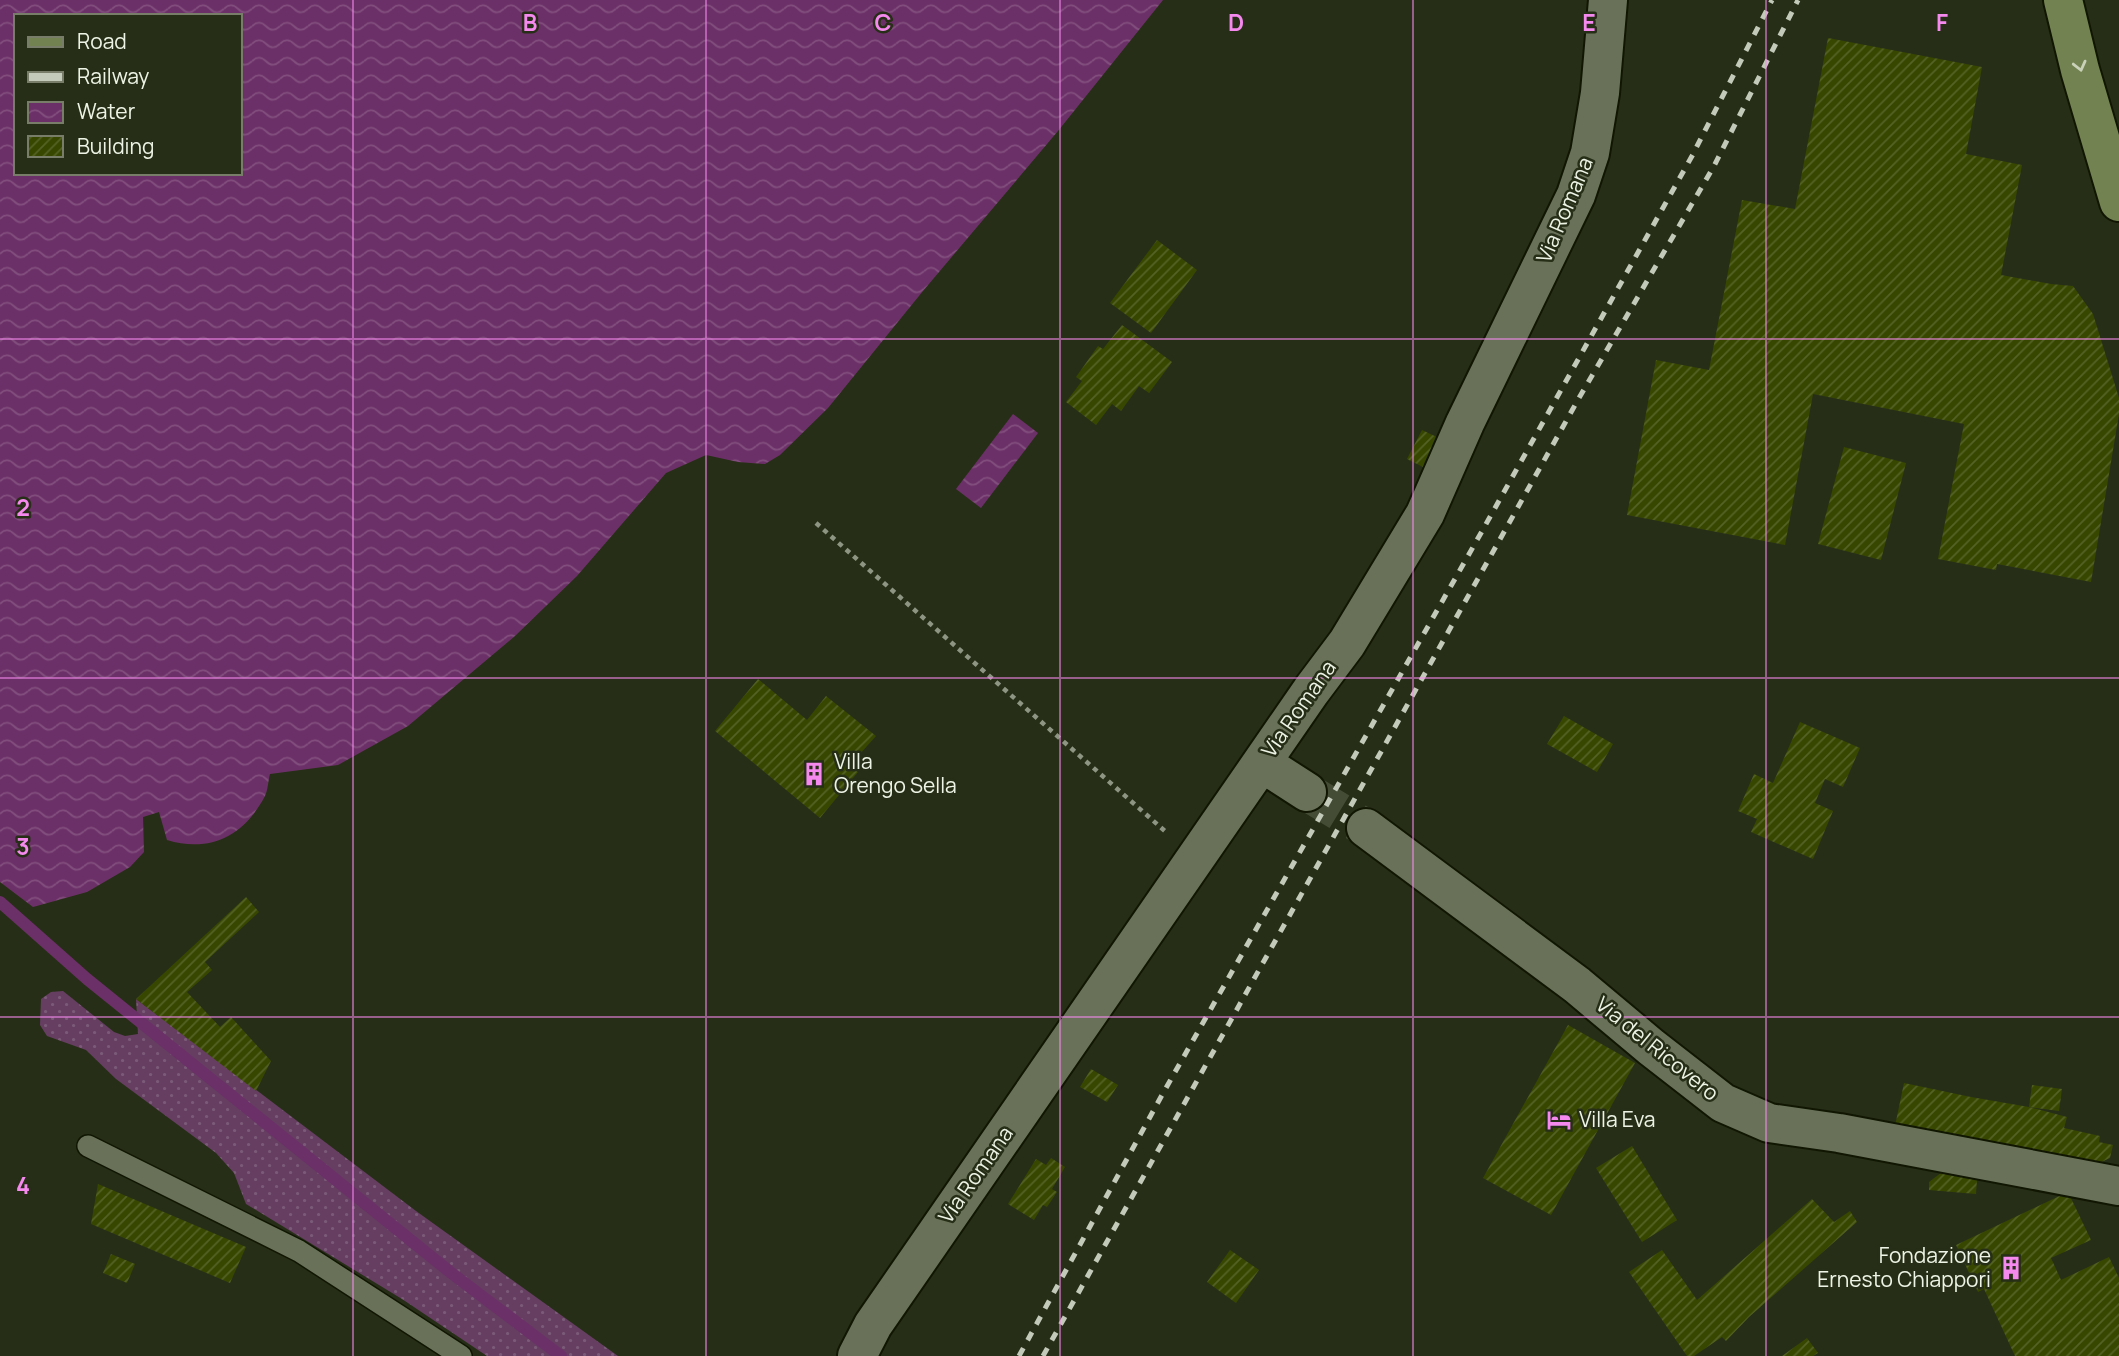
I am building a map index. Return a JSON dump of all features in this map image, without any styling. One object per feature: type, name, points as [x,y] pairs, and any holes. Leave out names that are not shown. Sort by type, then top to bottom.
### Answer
[{"type":"main road","points":[[2063,0],[2080,71],[2119,202]]},
{"type":"street","name":"Via Romana","points":[[857,1356],[873,1325],[1347,643],[1425,514],[1465,423],[1576,195],[1590,153],[1600,93],[1608,0]]},
{"type":"street","points":[[1262,763],[1307,792]]},
{"type":"street","name":"Via del Ricovero","points":[[1366,828],[1547,961],[1723,1102],[1769,1123],[1839,1133],[2119,1186]]},
{"type":"lane","points":[[88,1146],[299,1251],[461,1356]]},
{"type":"path","points":[[816,523],[1195,859]]},
{"type":"shaded area","points":[[63,991],[114,1032],[125,1036],[138,1034],[136,999],[416,1211],[618,1356],[487,1356],[402,1299],[246,1204],[234,1173],[216,1153],[116,1079],[86,1050],[47,1036],[40,1025],[41,999],[51,992]]},
{"type":"water","points":[[0,0],[1163,0],[828,408],[780,455],[765,464],[706,455],[666,473],[577,576],[515,636],[408,726],[338,765],[270,774],[266,794],[257,810],[247,822],[224,838],[197,844],[167,840],[159,812],[143,817],[144,852],[130,867],[87,892],[33,907],[0,882]]},
{"type":"water","points":[[1013,414],[1038,433],[981,508],[956,489]]},
{"type":"building","points":[[1828,38],[1982,67],[1966,154],[2022,165],[2001,275],[2073,286],[2093,314],[2119,398],[2119,414],[2091,582],[1997,564],[1996,570],[1938,559],[1964,424],[1813,394],[1785,545],[1627,515],[1656,360],[1709,370],[1742,200],[1795,209]]},
{"type":"building","points":[[1157,240],[1197,270],[1151,333],[1110,303]]},
{"type":"building","points":[[1122,325],[1172,362],[1149,393],[1139,386],[1121,411],[1112,404],[1096,425],[1066,402],[1082,381],[1076,377],[1098,346],[1103,349]]},
{"type":"building","points":[[1422,430],[1441,439],[1427,469],[1407,459]]},
{"type":"building","points":[[1844,447],[1906,463],[1881,560],[1818,544]]},
{"type":"building","points":[[758,679],[807,720],[826,696],[876,736],[850,765],[858,772],[820,818],[715,731]]},
{"type":"building","points":[[1564,716],[1613,744],[1597,772],[1547,744]]},
{"type":"building","points":[[1800,722],[1860,748],[1843,787],[1825,779],[1815,803],[1833,811],[1813,859],[1751,832],[1757,819],[1738,811],[1754,774],[1773,783]]},
{"type":"building","points":[[246,897],[259,912],[205,962],[212,970],[187,992],[220,1027],[231,1017],[271,1061],[256,1091],[136,999]]},
{"type":"building","name":"Villa Eva","points":[[1568,1025],[1635,1063],[1551,1215],[1483,1178]]},
{"type":"building","points":[[1091,1069],[1118,1085],[1107,1102],[1080,1087]]},
{"type":"building","points":[[1904,1083],[2067,1117],[2064,1128],[2100,1136],[2099,1142],[2113,1145],[2110,1158],[2091,1167],[1895,1126]]},
{"type":"building","points":[[2032,1085],[2062,1089],[2059,1111],[2029,1107]]},
{"type":"building","points":[[1632,1146],[1677,1220],[1642,1242],[1596,1168]]},
{"type":"building","points":[[1051,1158],[1065,1167],[1052,1189],[1057,1192],[1047,1207],[1043,1205],[1034,1220],[1008,1204],[1036,1159],[1046,1165]]},
{"type":"building","points":[[1954,1163],[1978,1166],[1976,1194],[1929,1190],[1929,1182]]},
{"type":"building","points":[[98,1184],[246,1247],[230,1283],[91,1224]]},
{"type":"building","name":"Fondazione Ernesto Chiappori","points":[[2068,1192],[2091,1240],[2051,1258],[2061,1280],[2109,1257],[2119,1278],[2119,1356],[2015,1356],[1984,1289],[1978,1292],[1956,1245]]},
{"type":"building","points":[[1812,1199],[1834,1222],[1850,1211],[1857,1222],[1749,1317],[1726,1341],[1722,1337],[1694,1356],[1687,1356],[1629,1272],[1662,1250],[1697,1300]]},
{"type":"building","points":[[1230,1250],[1259,1270],[1236,1303],[1207,1282]]},
{"type":"building","points":[[111,1254],[135,1264],[127,1283],[103,1273]]},
{"type":"building","points":[[1807,1338],[1818,1353],[1813,1356],[1782,1356]]},
{"type":"waterway","points":[[0,902],[87,979],[450,1272],[561,1356]]},
{"type":"tunnel","points":[[1307,792],[1366,828]]},
{"type":"railway","points":[[1019,1356],[1162,1095],[1692,156],[1772,0]]},
{"type":"railway","points":[[1043,1356],[1579,398],[1714,166],[1798,0]]},
{"type":"place","name":"Villa Orengo Sella","points":[[814,774]]},
{"type":"place","name":"Villa Eva","points":[[1559,1120]]},
{"type":"place","name":"Fondazione Ernesto Chiappori","points":[[2011,1268]]}]
